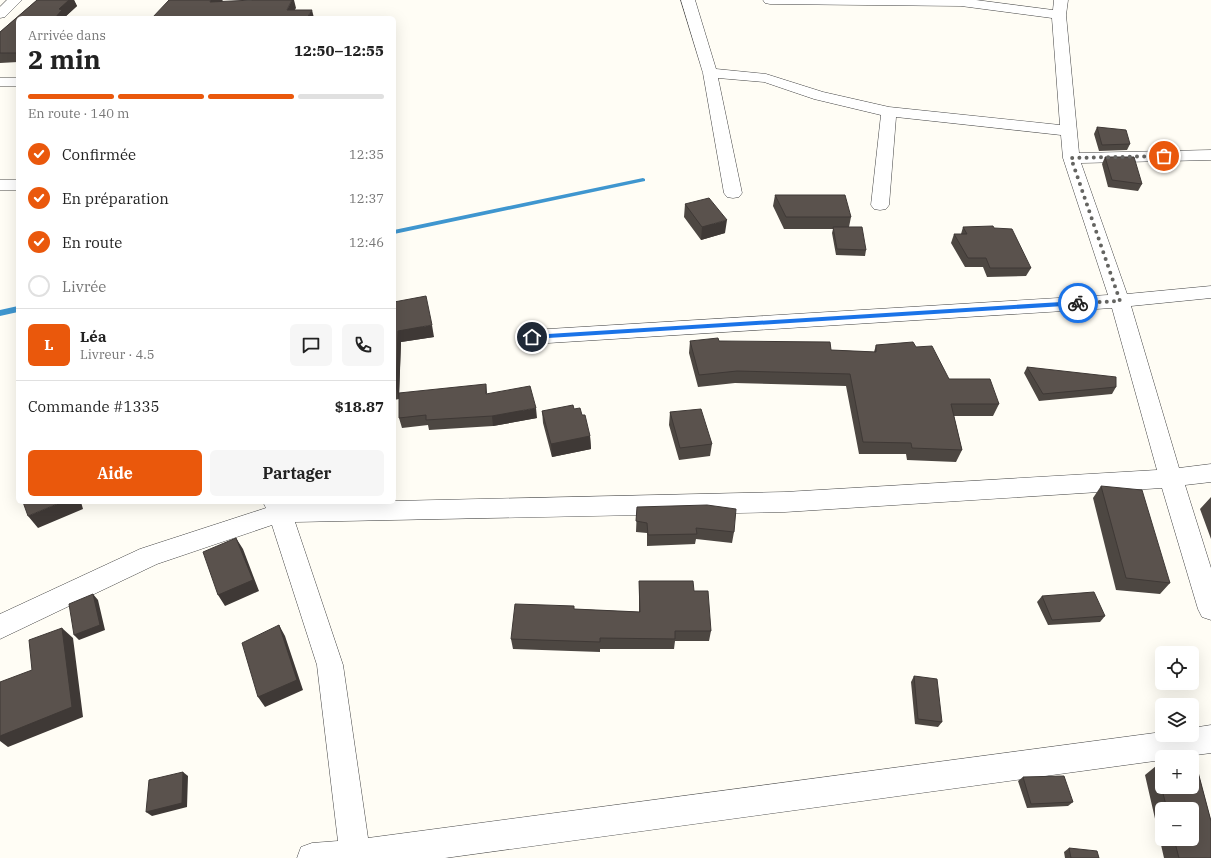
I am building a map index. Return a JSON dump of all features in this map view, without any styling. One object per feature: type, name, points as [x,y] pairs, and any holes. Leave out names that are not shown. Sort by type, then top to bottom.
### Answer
[{"type":"street","points":[[0,14],[15,0]]},
{"type":"street","points":[[688,0],[710,73],[733,194]]},
{"type":"street","points":[[770,0],[961,2],[1060,7],[1071,158],[1120,301],[1211,610]]},
{"type":"street","points":[[710,73],[766,78],[819,96],[889,112],[1069,131]]},
{"type":"street","points":[[0,82],[16,82]]},
{"type":"street","points":[[880,205],[889,112]]},
{"type":"street","points":[[1071,158],[1211,155]]},
{"type":"street","points":[[0,185],[16,185]]},
{"type":"street","points":[[532,337],[1120,301],[1211,292]]},
{"type":"street","points":[[1,622],[149,556],[277,508],[785,502],[1171,478],[1211,473]]},
{"type":"street","points":[[277,508],[330,665],[355,855]]},
{"type":"street","points":[[312,858],[355,855],[1211,738]]},
{"type":"building","points":[[37,0],[69,0],[59,9],[62,10],[57,16],[18,16]]},
{"type":"building","points":[[169,0],[211,0],[210,2],[292,0],[287,10],[312,10],[308,16],[154,16]]},
{"type":"building","points":[[16,18],[16,53],[0,53],[0,32]]},
{"type":"building","points":[[1097,127],[1126,130],[1130,144],[1102,145]]},
{"type":"building","points":[[1105,157],[1134,157],[1142,184],[1112,180]]},
{"type":"building","points":[[775,195],[845,195],[851,217],[786,217]]},
{"type":"building","points":[[709,198],[727,220],[702,227],[685,204]]},
{"type":"building","points":[[993,226],[994,228],[1012,229],[1031,268],[990,268],[986,258],[968,258],[954,234],[967,234],[963,227]]},
{"type":"building","points":[[833,227],[862,227],[866,250],[837,249]]},
{"type":"building","points":[[426,296],[432,325],[398,331],[396,388],[396,302]]},
{"type":"building","points":[[718,338],[719,341],[830,342],[831,350],[876,352],[876,345],[913,342],[916,347],[932,346],[949,379],[990,379],[999,404],[951,404],[962,450],[912,448],[911,443],[863,442],[850,374],[737,371],[699,375],[690,341]]},
{"type":"building","points":[[1027,367],[1116,377],[1116,387],[1043,394]]},
{"type":"building","points":[[486,384],[486,394],[530,386],[536,408],[492,416],[426,420],[426,415],[399,418],[399,393]]},
{"type":"building","points":[[573,405],[574,409],[580,408],[582,415],[585,415],[590,436],[551,444],[542,411]]},
{"type":"building","points":[[701,409],[712,444],[680,448],[670,412]]},
{"type":"building","points":[[1101,486],[1142,490],[1170,583],[1126,578]]},
{"type":"building","points":[[24,504],[57,504],[28,516]]},
{"type":"building","points":[[707,505],[736,509],[734,532],[696,528],[697,534],[648,535],[647,523],[636,521],[637,507]]},
{"type":"building","points":[[236,538],[253,580],[218,595],[203,552]]},
{"type":"building","points":[[639,581],[693,581],[694,591],[708,591],[711,631],[675,631],[675,639],[600,638],[600,642],[511,639],[515,604],[574,606],[574,609],[640,612]]},
{"type":"building","points":[[1094,592],[1105,616],[1052,620],[1042,596]]},
{"type":"building","points":[[93,594],[100,625],[74,635],[69,604]]},
{"type":"building","points":[[279,625],[297,680],[258,697],[242,643]]},
{"type":"building","points":[[62,628],[72,707],[0,736],[0,682],[32,670],[29,640]]},
{"type":"building","points":[[914,676],[937,679],[942,722],[918,719]]},
{"type":"building","points":[[183,772],[182,803],[146,812],[149,780]]},
{"type":"building","points":[[1064,776],[1073,802],[1031,804],[1023,777]]},
{"type":"building","points":[[1199,776],[1211,821],[1211,858],[1179,858],[1176,846],[1199,846],[1199,802],[1165,802],[1163,794],[1199,794]]},
{"type":"building","points":[[1069,848],[1097,851],[1099,858],[1071,858]]},
{"type":"waterway","points":[[396,232],[643,180]]},
{"type":"waterway","points":[[0,313],[16,309]]},
{"type":"way so far","points":[[1078,303],[1120,301],[1071,158],[1164,156]]},
{"type":"route","points":[[532,337],[1078,303]]}]
